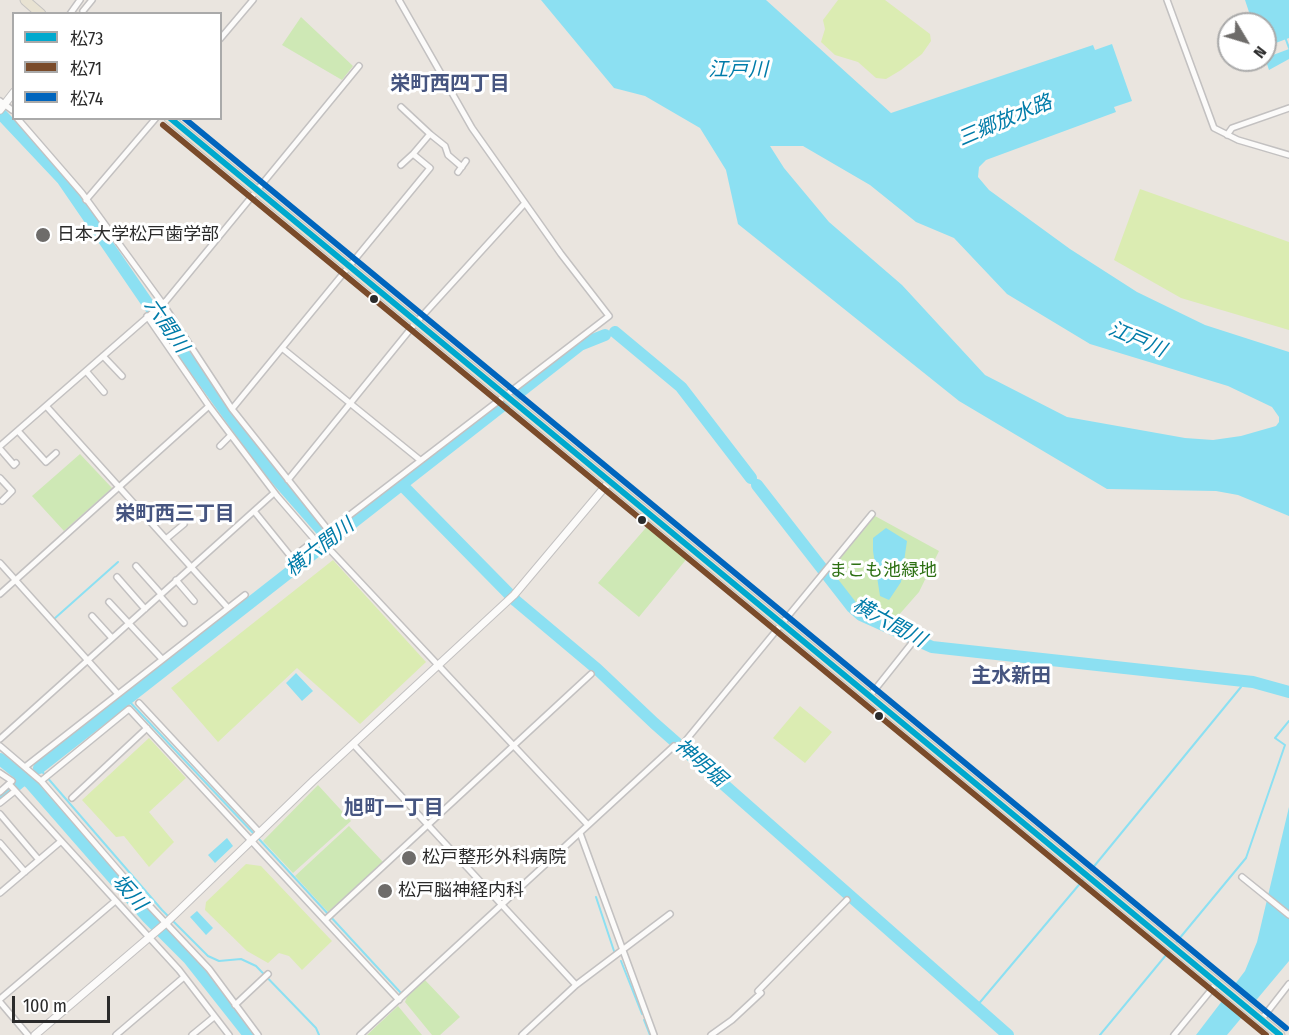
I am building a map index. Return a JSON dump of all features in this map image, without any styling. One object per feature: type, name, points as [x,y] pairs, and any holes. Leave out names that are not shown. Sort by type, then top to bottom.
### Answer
[{"type":"main road","points":[[25,0],[39,12]]},
{"type":"main road","points":[[171,120],[1280,1035]]},
{"type":"street","points":[[83,11],[92,0]]},
{"type":"street","points":[[222,37],[253,0]]},
{"type":"street","points":[[19,120],[86,200],[163,304],[232,409],[329,531],[609,316],[525,203],[453,97],[399,0]]},
{"type":"street","points":[[1167,0],[1209,120],[1217,130],[1227,135],[1289,156]]},
{"type":"street","points":[[16,463],[14,465],[0,448],[163,304],[359,66]]},
{"type":"street","points":[[2,106],[12,94]]},
{"type":"street","points":[[401,107],[445,146],[448,155],[462,167]]},
{"type":"street","points":[[1227,135],[1232,128],[1289,108]]},
{"type":"street","points":[[86,200],[154,120]]},
{"type":"street","points":[[402,161],[413,154],[430,134]]},
{"type":"street","points":[[232,409],[430,168],[413,154]]},
{"type":"street","points":[[288,480],[417,323],[525,203]]},
{"type":"street","points":[[147,316],[209,406],[274,492],[315,540],[292,558],[254,511]]},
{"type":"street","points":[[282,348],[420,460]]},
{"type":"street","points":[[103,356],[122,376]]},
{"type":"street","points":[[86,371],[104,392]]},
{"type":"street","points":[[0,594],[209,406]]},
{"type":"street","points":[[47,407],[228,608]]},
{"type":"street","points":[[18,431],[46,462],[56,453]]},
{"type":"street","points":[[220,446],[231,435]]},
{"type":"street","points":[[0,478],[12,491],[2,501]]},
{"type":"street","points":[[35,1035],[151,936],[511,598],[609,482]]},
{"type":"street","points":[[0,739],[274,492]]},
{"type":"street","points":[[360,1035],[588,825],[676,748],[685,743],[872,514]]},
{"type":"street","points":[[166,539],[184,524]]},
{"type":"street","points":[[332,552],[588,825]]},
{"type":"street","points":[[0,563],[118,694]]},
{"type":"street","points":[[136,566],[184,623]]},
{"type":"street","points":[[117,578],[145,609]]},
{"type":"street","points":[[176,580],[194,601]]},
{"type":"street","points":[[26,768],[245,595]]},
{"type":"street","points":[[109,602],[162,659]]},
{"type":"street","points":[[92,616],[112,638]]},
{"type":"street","points":[[869,697],[912,643]]},
{"type":"street","points":[[325,920],[591,674]]},
{"type":"street","points":[[139,703],[260,833]]},
{"type":"street","points":[[39,779],[48,775],[129,709],[399,1000]]},
{"type":"street","points":[[72,798],[147,728]]},
{"type":"street","points":[[353,744],[576,985]]},
{"type":"street","points":[[0,746],[39,779],[165,923],[209,969],[258,1035]]},
{"type":"street","points":[[177,760],[186,753]]},
{"type":"street","points":[[0,772],[12,781],[0,792]]},
{"type":"street","points":[[10,785],[114,902],[151,936],[229,1035]]},
{"type":"street","points":[[0,803],[15,791]]},
{"type":"street","points":[[0,814],[39,860]]},
{"type":"street","points":[[580,833],[654,1035]]},
{"type":"street","points":[[1,889],[60,842]]},
{"type":"street","points":[[0,843],[25,872]]},
{"type":"street","points":[[1242,877],[1289,915]]},
{"type":"street","points":[[711,1035],[732,1020],[847,900]]},
{"type":"street","points":[[28,1035],[0,1000],[114,902]]},
{"type":"street","points":[[522,1035],[576,985],[623,952],[670,914]]},
{"type":"street","points":[[235,1005],[268,974]]},
{"type":"street","points":[[116,1035],[184,976]]},
{"type":"street","points":[[1258,1018],[1289,984]]},
{"type":"street","points":[[1174,1035],[1218,986]]},
{"type":"street","points":[[192,1035],[214,1017]]},
{"type":"green space","points":[[838,0],[885,0],[930,34],[931,41],[922,54],[901,70],[886,79],[876,78],[858,62],[835,55],[821,42],[825,29],[823,20]]},
{"type":"green space","points":[[301,17],[353,66],[342,80],[282,45]]},
{"type":"green space","points":[[1140,189],[1289,242],[1289,330],[1181,298],[1114,260]]},
{"type":"green space","points":[[80,454],[112,488],[64,531],[32,496]]},
{"type":"green space","name":"まこも池緑地","points":[[875,516],[939,551],[919,592],[890,625],[868,617],[854,607],[828,573]]},
{"type":"green space","points":[[650,523],[689,556],[639,617],[598,583]]},
{"type":"green space","points":[[333,560],[426,662],[360,724],[297,668],[218,742],[171,688]]},
{"type":"green space","points":[[800,706],[832,732],[805,763],[773,738]]},
{"type":"green space","points":[[149,738],[186,778],[149,812],[174,842],[149,867],[124,836],[116,837],[82,800]]},
{"type":"green space","points":[[318,785],[351,821],[293,873],[263,841]]},
{"type":"green space","points":[[349,826],[383,862],[328,912],[295,876]]},
{"type":"green space","points":[[246,864],[261,866],[332,941],[302,970],[289,956],[279,953],[268,963],[247,951],[205,910],[206,902]]},
{"type":"green space","points":[[425,980],[460,1017],[440,1035],[432,1035],[405,1002],[407,997]]},
{"type":"green space","points":[[398,1006],[422,1035],[367,1035]]},
{"type":"water","name":"江戸川","points":[[541,0],[766,0],[891,113],[1093,45],[1095,50],[1112,44],[1132,101],[1114,107],[1116,112],[986,160],[979,167],[978,177],[989,190],[1070,249],[1137,292],[1205,325],[1289,352],[1289,516],[1238,495],[1216,491],[1107,489],[959,401],[738,224],[726,170],[700,128],[645,96],[614,88]],"holes":[[[770,146],[803,146],[870,185],[916,222],[954,238],[1007,294],[1090,344],[1228,386],[1272,407],[1279,417],[1279,422],[1276,426],[1241,436],[1213,440],[1185,438],[1067,417],[985,375],[902,285],[829,222],[784,168]]]},
{"type":"water","points":[[1245,0],[1289,0],[1289,38],[1277,42],[1277,12],[1249,12]]},
{"type":"water","points":[[1289,49],[1289,59],[1277,66],[1277,54]]},
{"type":"water","points":[[886,528],[907,541],[901,582],[889,600],[880,596],[873,551],[873,538]]},
{"type":"water","points":[[296,673],[313,691],[302,701],[286,683]]},
{"type":"water","points":[[1289,807],[1289,961],[1227,1035],[1196,1035],[1245,971],[1257,942]]},
{"type":"water","points":[[227,838],[233,846],[215,863],[208,855]]},
{"type":"water","points":[[197,911],[213,928],[206,935],[190,917]]},
{"type":"pier","points":[[1231,984],[1257,1005],[1245,1019],[1220,999]]},
{"type":"waterway","points":[[1285,37],[1289,48]]},
{"type":"waterway","name":"六間川","points":[[0,113],[63,180],[148,304],[266,467],[330,540]]},
{"type":"waterway","name":"横六間川","points":[[615,332],[681,387],[751,478]]},
{"type":"waterway","name":"横六間川","points":[[39,768],[580,345],[605,335]]},
{"type":"waterway","name":"神明堀","points":[[400,483],[516,601],[597,669],[654,723],[1008,1035]]},
{"type":"waterway","name":"横六間川","points":[[757,485],[852,607],[861,615],[932,647],[1253,682],[1289,692]]},
{"type":"waterway","points":[[54,619],[118,562]]},
{"type":"waterway","points":[[1091,870],[1241,687]]},
{"type":"waterway","points":[[127,699],[254,834]]},
{"type":"waterway","points":[[1174,945],[1246,858],[1285,745],[1275,738],[1289,721]]},
{"type":"waterway","name":"坂川","points":[[0,759],[30,783],[148,918],[189,959],[249,1035]]},
{"type":"waterway","points":[[39,768],[162,910],[208,956],[219,961],[241,959],[256,966],[316,1028],[319,1035]]},
{"type":"waterway","points":[[0,799],[24,779]]},
{"type":"waterway","points":[[258,838],[400,992]]},
{"type":"waterway","points":[[976,1007],[1083,880]]},
{"type":"waterway","points":[[596,897],[614,951]]},
{"type":"waterway","points":[[1100,1035],[1171,949]]},
{"type":"waterway","points":[[621,961],[642,1014]]},
{"type":"waterway","points":[[644,1020],[650,1035]]},
{"type":"transit line","name":"松73","points":[[172,120],[1280,1035]]},
{"type":"transit line","name":"松74","points":[[186,120],[1286,1028]]},
{"type":"transit line","name":"松71","points":[[163,125],[1266,1035]]},
{"type":"place","name":"日本大学松戸歯学部","points":[[43,235]]},
{"type":"place","name":"松戸整形外科病院","points":[[409,858]]},
{"type":"place","name":"松戸脳神経内科","points":[[385,891]]},
{"type":"district","name":"栄町西四丁目","points":[[450,84]]},
{"type":"district","name":"栄町西三丁目","points":[[175,514]]},
{"type":"district","name":"主水新田","points":[[1011,676]]},
{"type":"district","name":"旭町一丁目","points":[[394,808]]},
{"type":"water label","name":"三郷放水路","points":[[1005,121]]}]
